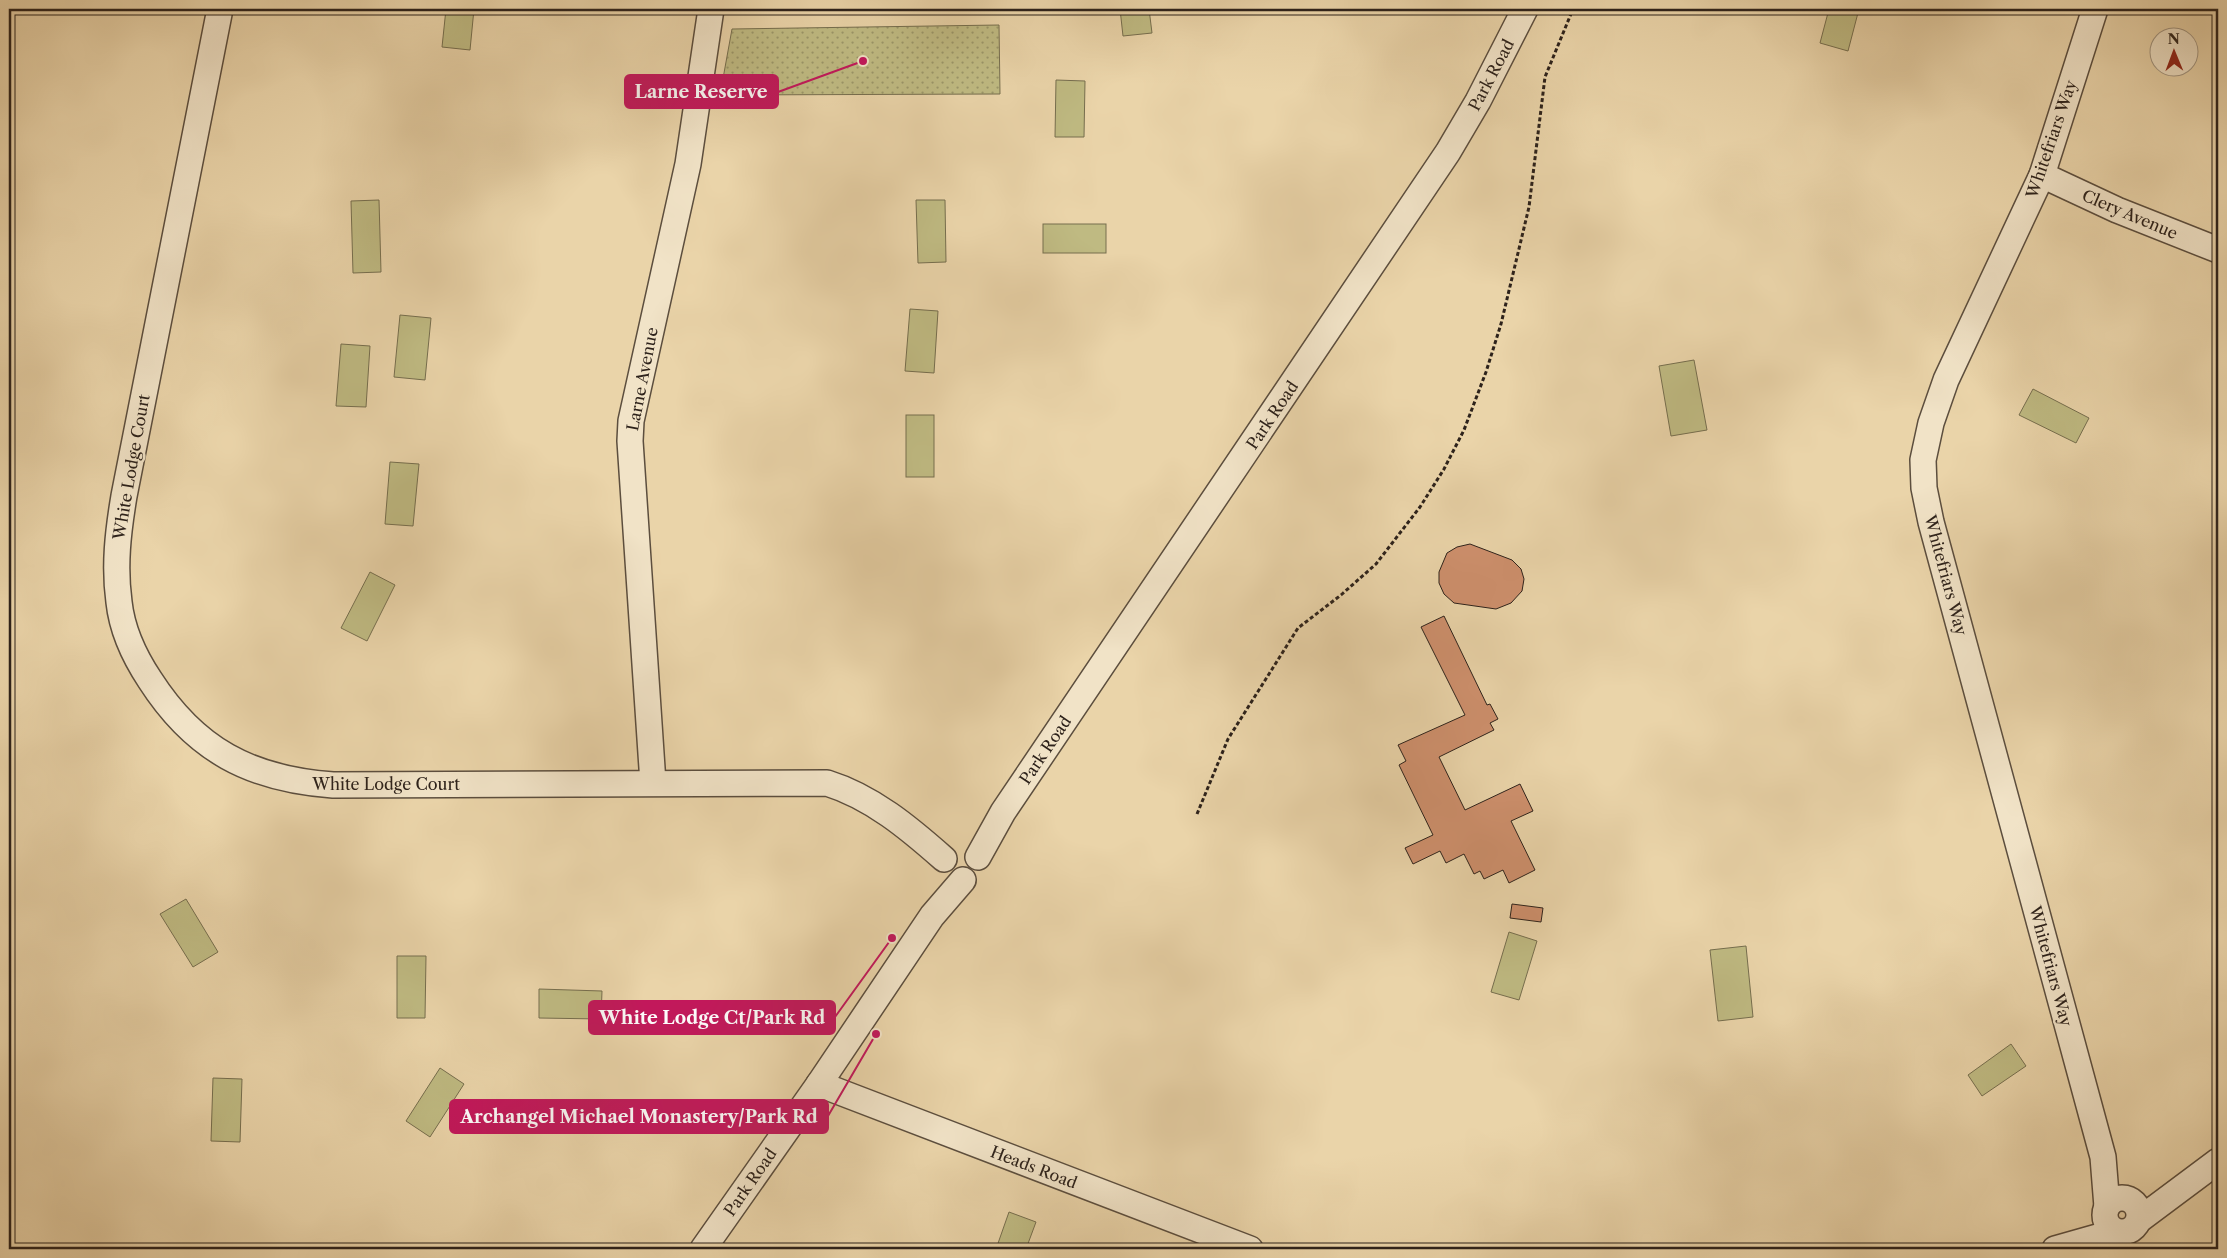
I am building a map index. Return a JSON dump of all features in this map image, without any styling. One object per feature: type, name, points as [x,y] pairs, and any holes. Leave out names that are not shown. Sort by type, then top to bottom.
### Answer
[{"type":"street","name":"Larne Avenue","points":[[653,783],[630,441],[631,421],[688,164],[711,9]]},
{"type":"street","name":"Park Road","points":[[703,1249],[819,1084],[932,916],[958,860],[1003,812],[1407,215],[1478,101],[1525,9]]},
{"type":"street","name":"Whitefriars Way","points":[[2095,9],[2042,175],[1946,380],[1931,423],[1923,460],[1924,488],[1930,522],[2103,1157],[2120,1212]]},
{"type":"street","name":"White Lodge Court","points":[[219,14],[124,496],[116,549],[119,605],[128,641],[166,706],[190,731],[222,754],[270,775],[302,783],[333,785],[827,783],[856,794],[958,860]]},
{"type":"street","name":"Clery Avenue","points":[[2042,175],[2117,210],[2218,250]]},
{"type":"street","name":"Heads Road","points":[[819,1084],[1250,1249]]},
{"type":"street","points":[[2060,1247],[2120,1212],[2188,1182],[2218,1161]]},
{"type":"path","points":[[1198,814],[1228,739],[1298,628],[1341,595],[1376,564],[1420,507],[1444,469],[1464,430],[1486,372],[1501,324],[1529,207],[1545,77],[1573,9]]},
{"type":"shaded area","points":[[446,9],[474,9],[470,50],[442,47]]},
{"type":"shaded area","points":[[1120,9],[1149,9],[1152,33],[1123,36]]},
{"type":"shaded area","points":[[1829,9],[1859,9],[1848,51],[1820,43]]},
{"type":"shaded area","points":[[999,25],[1000,94],[720,95],[732,29]]},
{"type":"shaded area","points":[[1056,80],[1085,81],[1084,137],[1055,137]]},
{"type":"shaded area","points":[[379,200],[381,272],[353,273],[351,201]]},
{"type":"shaded area","points":[[916,200],[945,200],[946,262],[918,263]]},
{"type":"shaded area","points":[[1043,224],[1106,224],[1106,253],[1043,253]]},
{"type":"shaded area","points":[[910,309],[938,311],[934,373],[905,371]]},
{"type":"shaded area","points":[[400,315],[431,318],[425,380],[394,377]]},
{"type":"shaded area","points":[[341,344],[370,346],[366,407],[336,406]]},
{"type":"shaded area","points":[[1694,360],[1707,430],[1671,436],[1659,366]]},
{"type":"shaded area","points":[[2033,389],[2089,418],[2076,443],[2019,415]]},
{"type":"shaded area","points":[[906,415],[934,415],[934,477],[906,477]]},
{"type":"shaded area","points":[[390,462],[419,464],[413,526],[385,524]]},
{"type":"shaded area","points":[[370,572],[395,585],[367,641],[341,628]]},
{"type":"shaded area","points":[[186,899],[218,952],[193,967],[160,914]]},
{"type":"shaded area","points":[[1509,932],[1537,941],[1519,1000],[1491,992]]},
{"type":"shaded area","points":[[1746,946],[1753,1017],[1718,1021],[1710,950]]},
{"type":"shaded area","points":[[397,956],[426,956],[425,1018],[397,1018]]},
{"type":"shaded area","points":[[539,989],[602,991],[601,1019],[539,1018]]},
{"type":"shaded area","points":[[2011,1044],[2026,1066],[1982,1096],[1968,1075]]},
{"type":"shaded area","points":[[440,1068],[464,1084],[430,1137],[406,1121]]},
{"type":"shaded area","points":[[213,1078],[242,1079],[240,1142],[211,1141]]},
{"type":"shaded area","points":[[1009,1212],[1036,1222],[1026,1249],[996,1249]]},
{"type":"building","points":[[1470,544],[1512,560],[1521,569],[1524,579],[1522,591],[1511,603],[1496,609],[1454,603],[1444,594],[1439,583],[1439,572],[1447,553],[1457,547]]},
{"type":"building","points":[[1444,616],[1487,705],[1490,704],[1498,719],[1490,723],[1494,730],[1439,757],[1465,810],[1520,784],[1533,811],[1511,821],[1535,870],[1509,883],[1503,870],[1484,879],[1480,871],[1474,874],[1464,854],[1446,863],[1440,851],[1413,864],[1405,848],[1433,835],[1399,765],[1406,761],[1398,745],[1465,715],[1421,627]]},
{"type":"building","points":[[1512,904],[1543,908],[1541,922],[1510,918]]},
{"type":"place","name":"Larne Reserve","points":[[863,61]]},
{"type":"place","name":"White Lodge Ct/Park Rd","points":[[892,938]]},
{"type":"place","name":"Archangel Michael Monastery/Park Rd","points":[[876,1034]]}]
